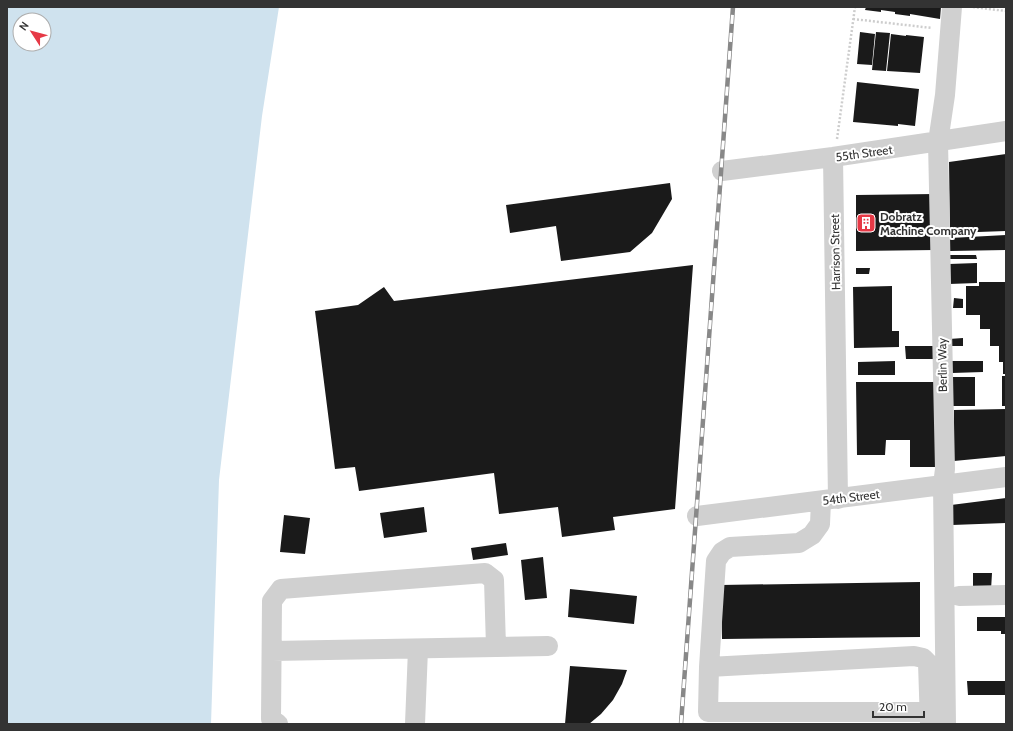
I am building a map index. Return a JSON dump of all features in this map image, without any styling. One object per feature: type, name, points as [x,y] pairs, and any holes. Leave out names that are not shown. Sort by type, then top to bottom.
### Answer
[{"type":"street","name":"Berlin Way","points":[[946,724],[942,485],[945,470],[938,142],[945,95],[952,7]]},
{"type":"street","name":"55th Street","points":[[722,171],[833,157],[1006,131]]},
{"type":"street","name":"Harrison Street","points":[[704,718],[716,561],[722,552],[730,547],[799,543],[812,535],[820,524],[829,500],[833,157]]},
{"type":"street","name":"54th Street","points":[[697,516],[1006,477]]},
{"type":"street","points":[[278,724],[271,719],[272,601],[281,589],[485,573],[494,580],[496,647]]},
{"type":"street","points":[[959,596],[1006,595]]},
{"type":"street","points":[[272,651],[548,646]]},
{"type":"street","points":[[415,724],[418,649]]},
{"type":"street","points":[[704,718],[930,718],[928,662],[923,658],[914,656],[709,666]]},
{"type":"path","points":[[833,157],[855,7]]},
{"type":"path","points":[[973,7],[1006,11]]},
{"type":"path","points":[[853,19],[950,30]]},
{"type":"water","points":[[7,7],[279,7],[262,116],[219,480],[211,724],[7,724]]},
{"type":"building","points":[[866,7],[941,7],[940,19],[910,14],[910,16],[895,14],[895,12],[881,10],[881,12],[865,10]]},
{"type":"building","points":[[860,32],[875,34],[872,65],[857,64]]},
{"type":"building","points":[[876,32],[890,33],[886,71],[872,70]]},
{"type":"building","points":[[891,34],[924,37],[920,73],[887,71]]},
{"type":"building","points":[[857,82],[919,89],[915,126],[853,122]]},
{"type":"building","points":[[1006,154],[1006,231],[950,233],[949,162]]},
{"type":"building","points":[[670,183],[672,199],[652,233],[630,252],[561,261],[556,226],[510,233],[506,205]]},
{"type":"building","points":[[935,194],[935,250],[856,251],[856,195]]},
{"type":"building","points":[[1006,235],[1006,250],[950,251],[950,238]]},
{"type":"building","points":[[948,255],[976,255],[977,259],[949,259]]},
{"type":"building","points":[[977,263],[977,283],[949,284],[949,264]]},
{"type":"building","points":[[693,265],[675,509],[613,517],[615,530],[562,537],[558,507],[499,514],[494,473],[359,491],[355,467],[335,469],[315,311],[358,305],[384,287],[394,301]]},
{"type":"building","points":[[856,268],[870,268],[869,274],[856,274]]},
{"type":"building","points":[[979,282],[1006,282],[1006,374],[1003,374],[1003,362],[999,362],[999,346],[990,346],[990,329],[980,329],[980,315],[966,315],[966,286],[979,286]]},
{"type":"building","points":[[892,286],[892,331],[899,331],[899,347],[854,348],[853,287]]},
{"type":"building","points":[[954,298],[963,299],[963,308],[953,308]]},
{"type":"building","points":[[963,338],[963,346],[949,346],[949,339]]},
{"type":"building","points":[[905,346],[934,346],[934,359],[906,359]]},
{"type":"building","points":[[895,361],[895,375],[858,375],[858,362]]},
{"type":"building","points":[[952,361],[983,361],[983,372],[952,373]]},
{"type":"building","points":[[1002,376],[1006,376],[1006,406],[1002,406]]},
{"type":"building","points":[[952,377],[975,377],[975,406],[952,406]]},
{"type":"building","points":[[856,382],[935,382],[935,467],[910,467],[910,440],[886,440],[885,455],[857,455]]},
{"type":"building","points":[[1006,409],[1006,456],[954,461],[954,410]]},
{"type":"building","points":[[1006,498],[1006,523],[952,525],[951,505]]},
{"type":"building","points":[[424,507],[427,532],[384,538],[380,513]]},
{"type":"building","points":[[284,515],[310,518],[305,554],[280,552]]},
{"type":"building","points":[[506,543],[508,555],[473,560],[471,548]]},
{"type":"building","points":[[543,557],[547,598],[525,600],[521,560]]},
{"type":"building","points":[[973,573],[992,573],[991,590],[973,590]]},
{"type":"building","points":[[920,582],[920,637],[722,639],[721,585]]},
{"type":"building","points":[[570,589],[637,596],[634,624],[568,617]]},
{"type":"building","points":[[977,617],[1006,617],[1006,634],[1001,634],[1001,631],[977,631]]},
{"type":"building","points":[[570,666],[627,670],[622,684],[613,700],[601,714],[589,724],[565,724]]},
{"type":"building","points":[[967,681],[1006,681],[1006,695],[968,695]]},
{"type":"railway","points":[[681,724],[733,7]]},
{"type":"place","name":"Dobratz Machine Company","points":[[866,223]]}]
